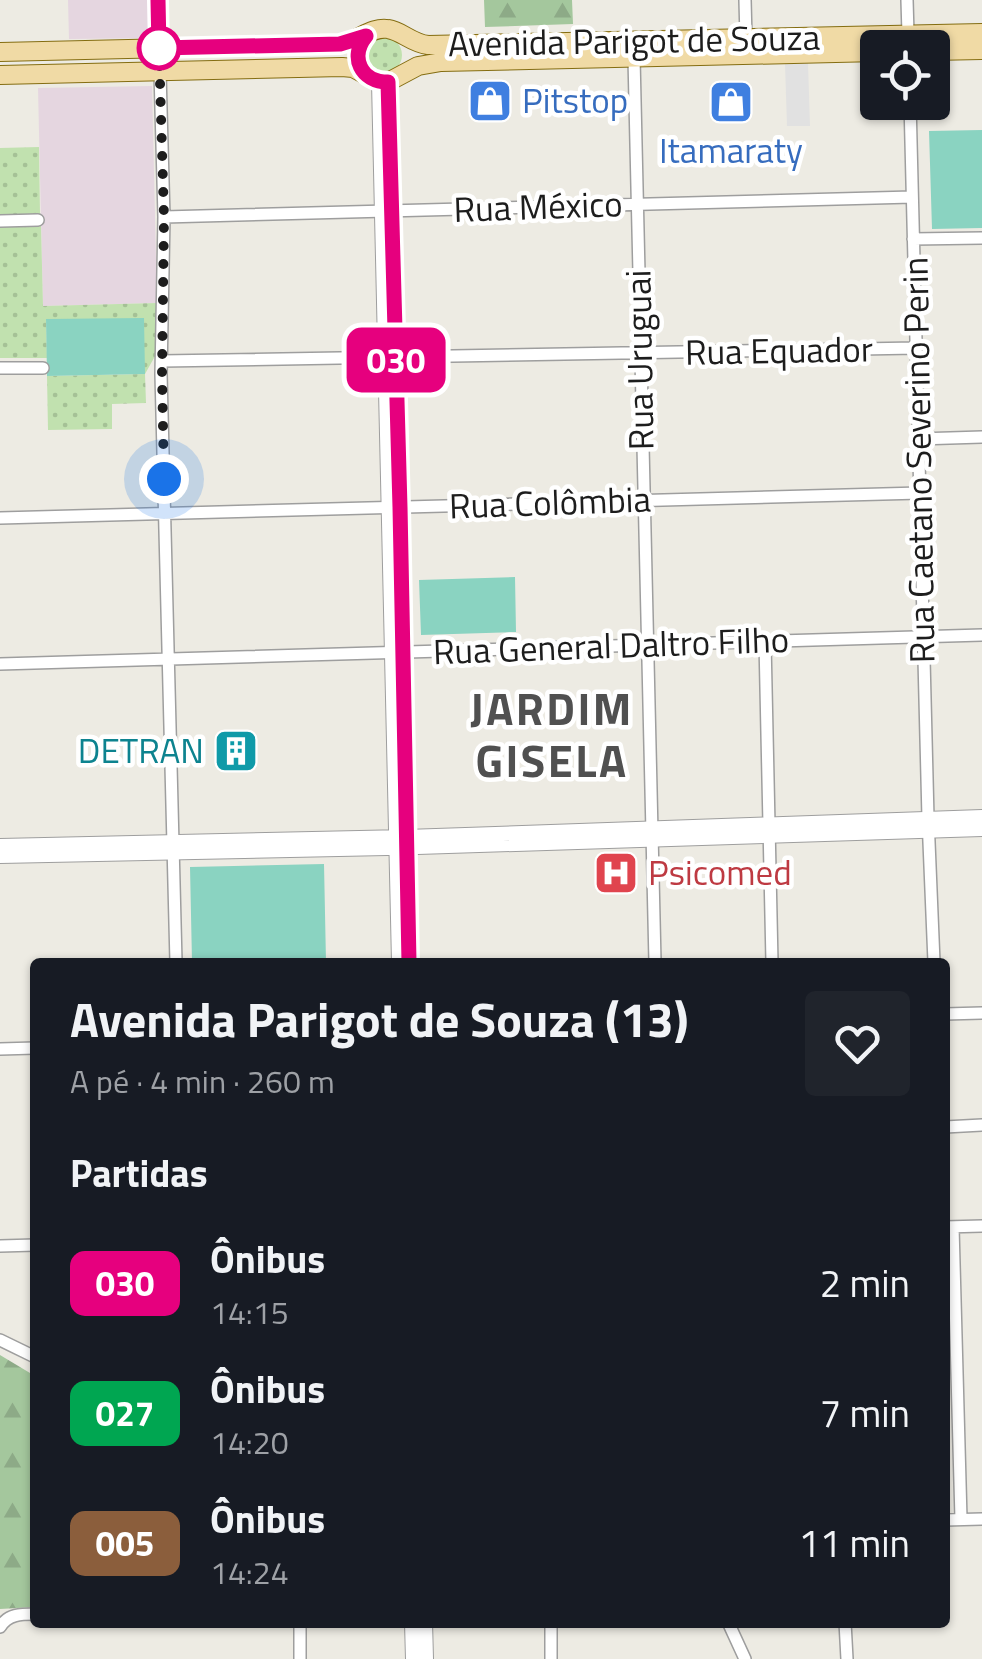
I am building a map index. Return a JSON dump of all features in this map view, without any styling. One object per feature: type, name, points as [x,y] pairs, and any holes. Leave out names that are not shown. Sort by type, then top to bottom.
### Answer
[{"type":"main road","name":"Avenida Parigot de Souza","points":[[0,52],[340,44],[384,28],[428,46],[860,35]]},
{"type":"main road","name":"Avenida Parigot de Souza","points":[[950,33],[982,33]]},
{"type":"main road","points":[[366,36],[358,52],[360,66],[378,80]]},
{"type":"main road","name":"Avenida Parigot de Souza","points":[[405,72],[410,58],[407,39]]},
{"type":"main road","points":[[950,51],[982,50]]},
{"type":"main road","name":"Avenida Parigot de Souza","points":[[378,80],[441,62],[860,52]]},
{"type":"main road","points":[[0,75],[342,67],[378,80]]},
{"type":"street","points":[[158,0],[176,958]]},
{"type":"street","points":[[746,0],[746,38]]},
{"type":"street","points":[[907,0],[908,30]]},
{"type":"street","name":"Rua Uruguai","points":[[634,58],[656,958]]},
{"type":"street","points":[[378,80],[387,211],[402,842],[410,958]]},
{"type":"street","name":"Rua Caetano Severino Perin","points":[[910,120],[934,958]]},
{"type":"street","name":"Rua México","points":[[164,217],[912,197]]},
{"type":"street","points":[[0,221],[38,220]]},
{"type":"street","points":[[913,240],[982,238]]},
{"type":"street","name":"Rua Equador","points":[[162,361],[916,348]]},
{"type":"street","points":[[0,368],[43,368]]},
{"type":"street","points":[[918,438],[982,437]]},
{"type":"street","name":"Rua Colômbia","points":[[0,518],[920,493]]},
{"type":"street","name":"Rua General Daltro Filho","points":[[0,664],[982,635]]},
{"type":"street","points":[[765,642],[772,958]]},
{"type":"street","points":[[0,856],[768,831],[982,818]]},
{"type":"street","points":[[928,824],[982,829]]},
{"type":"street","points":[[399,958],[402,842]]},
{"type":"street","points":[[0,846],[173,848]]},
{"type":"street","points":[[950,1014],[982,1013]]},
{"type":"street","points":[[0,1049],[30,1048]]},
{"type":"street","points":[[950,1126],[982,1126]]},
{"type":"street","points":[[950,1227],[982,1226]]},
{"type":"street","points":[[0,1246],[30,1245]]},
{"type":"street","points":[[950,1251],[961,1519]]},
{"type":"street","points":[[0,1340],[30,1355]]},
{"type":"street","points":[[950,1520],[982,1519]]},
{"type":"street","points":[[2,1624],[16,1614],[30,1614]]},
{"type":"street","points":[[300,1628],[300,1659]]},
{"type":"street","points":[[412,1628],[413,1659]]},
{"type":"street","points":[[425,1628],[426,1659]]},
{"type":"street","points":[[551,1628],[551,1659]]},
{"type":"street","points":[[731,1628],[745,1659]]},
{"type":"street","points":[[846,1628],[846,1659]]},
{"type":"shaded area","points":[[68,0],[158,0],[158,38],[69,39]]},
{"type":"shaded area","points":[[808,63],[810,126],[787,126],[785,64]]},
{"type":"shaded area","points":[[152,86],[157,303],[43,306],[38,88]]},
{"type":"shaded area","points":[[982,130],[982,228],[932,229],[929,131]]},
{"type":"shaded area","points":[[144,318],[145,374],[47,376],[46,319]]},
{"type":"shaded area","points":[[515,577],[516,632],[421,635],[419,580]]},
{"type":"shaded area","name":"Psicomed","points":[[632,855],[633,890],[601,892],[600,857]]},
{"type":"shaded area","points":[[324,864],[326,958],[192,958],[190,867]]},
{"type":"green space","points":[[484,0],[572,0],[573,24],[485,27]]},
{"type":"green space","points":[[384,37],[397,42],[402,55],[397,68],[384,73],[371,68],[366,55],[371,42]]},
{"type":"green space","points":[[39,147],[40,214],[0,215],[0,148]]},
{"type":"green space","points":[[41,226],[43,306],[157,303],[159,349],[145,374],[46,320],[47,358],[0,358],[0,227]]},
{"type":"green space","points":[[145,374],[146,403],[112,404],[112,429],[48,430],[47,376]]},
{"type":"green space","points":[[0,1355],[30,1373],[30,1607],[0,1609]]},
{"type":"bus line","name":"030","points":[[158,0],[159,48],[340,44],[366,36],[358,52],[360,66],[372,80],[388,82],[409,958]]},
{"type":"place","name":"Pitstop","points":[[490,101]]},
{"type":"place","name":"Itamaraty","points":[[731,102]]},
{"type":"place","name":"DETRAN","points":[[236,751]]},
{"type":"place","name":"Psicomed","points":[[616,873]]},
{"type":"district","name":"JARDIM GISELA","points":[[552,735]]},
{"type":"route","points":[[159,48],[164,217],[164,479]]}]
